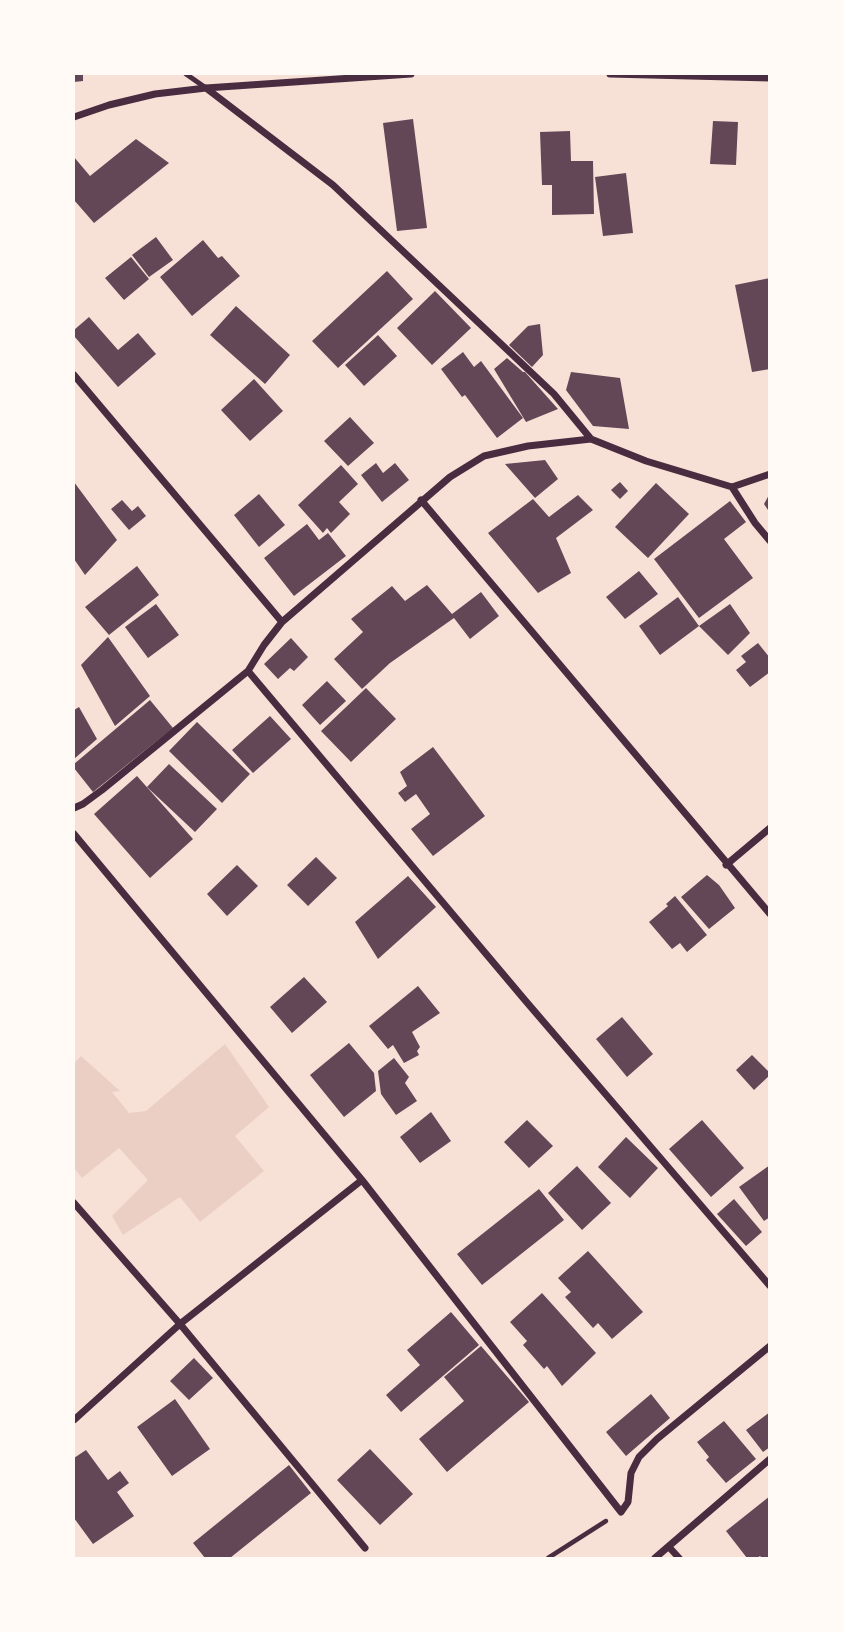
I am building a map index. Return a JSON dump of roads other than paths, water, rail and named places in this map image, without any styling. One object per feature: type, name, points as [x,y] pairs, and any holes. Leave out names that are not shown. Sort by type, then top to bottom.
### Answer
[{"type":"street","points":[[74,117],[155,94],[411,74]]},
{"type":"street","points":[[610,74],[769,78]]},
{"type":"street","points":[[206,88],[333,185],[554,394],[591,439]]},
{"type":"street","points":[[74,375],[282,622]]},
{"type":"street","points":[[74,808],[102,790],[248,671],[282,622],[421,500],[450,477],[484,456],[528,446],[591,439],[646,461],[732,487],[769,474]]},
{"type":"street","points":[[732,487],[769,541]]},
{"type":"street","points":[[421,500],[769,914]]},
{"type":"street","points":[[248,671],[769,1286]]},
{"type":"street","points":[[726,864],[769,828]]},
{"type":"street","points":[[74,834],[362,1180],[621,1512],[628,1502],[631,1473],[639,1457],[769,1346]]},
{"type":"street","points":[[74,1420],[180,1324],[362,1180]]},
{"type":"street","points":[[74,1203],[180,1324],[365,1548]]},
{"type":"street","points":[[655,1559],[769,1460]]},
{"type":"street","points":[[669,1546],[679,1559]]},
{"type":"lane","points":[[186,74],[206,88]]}]
